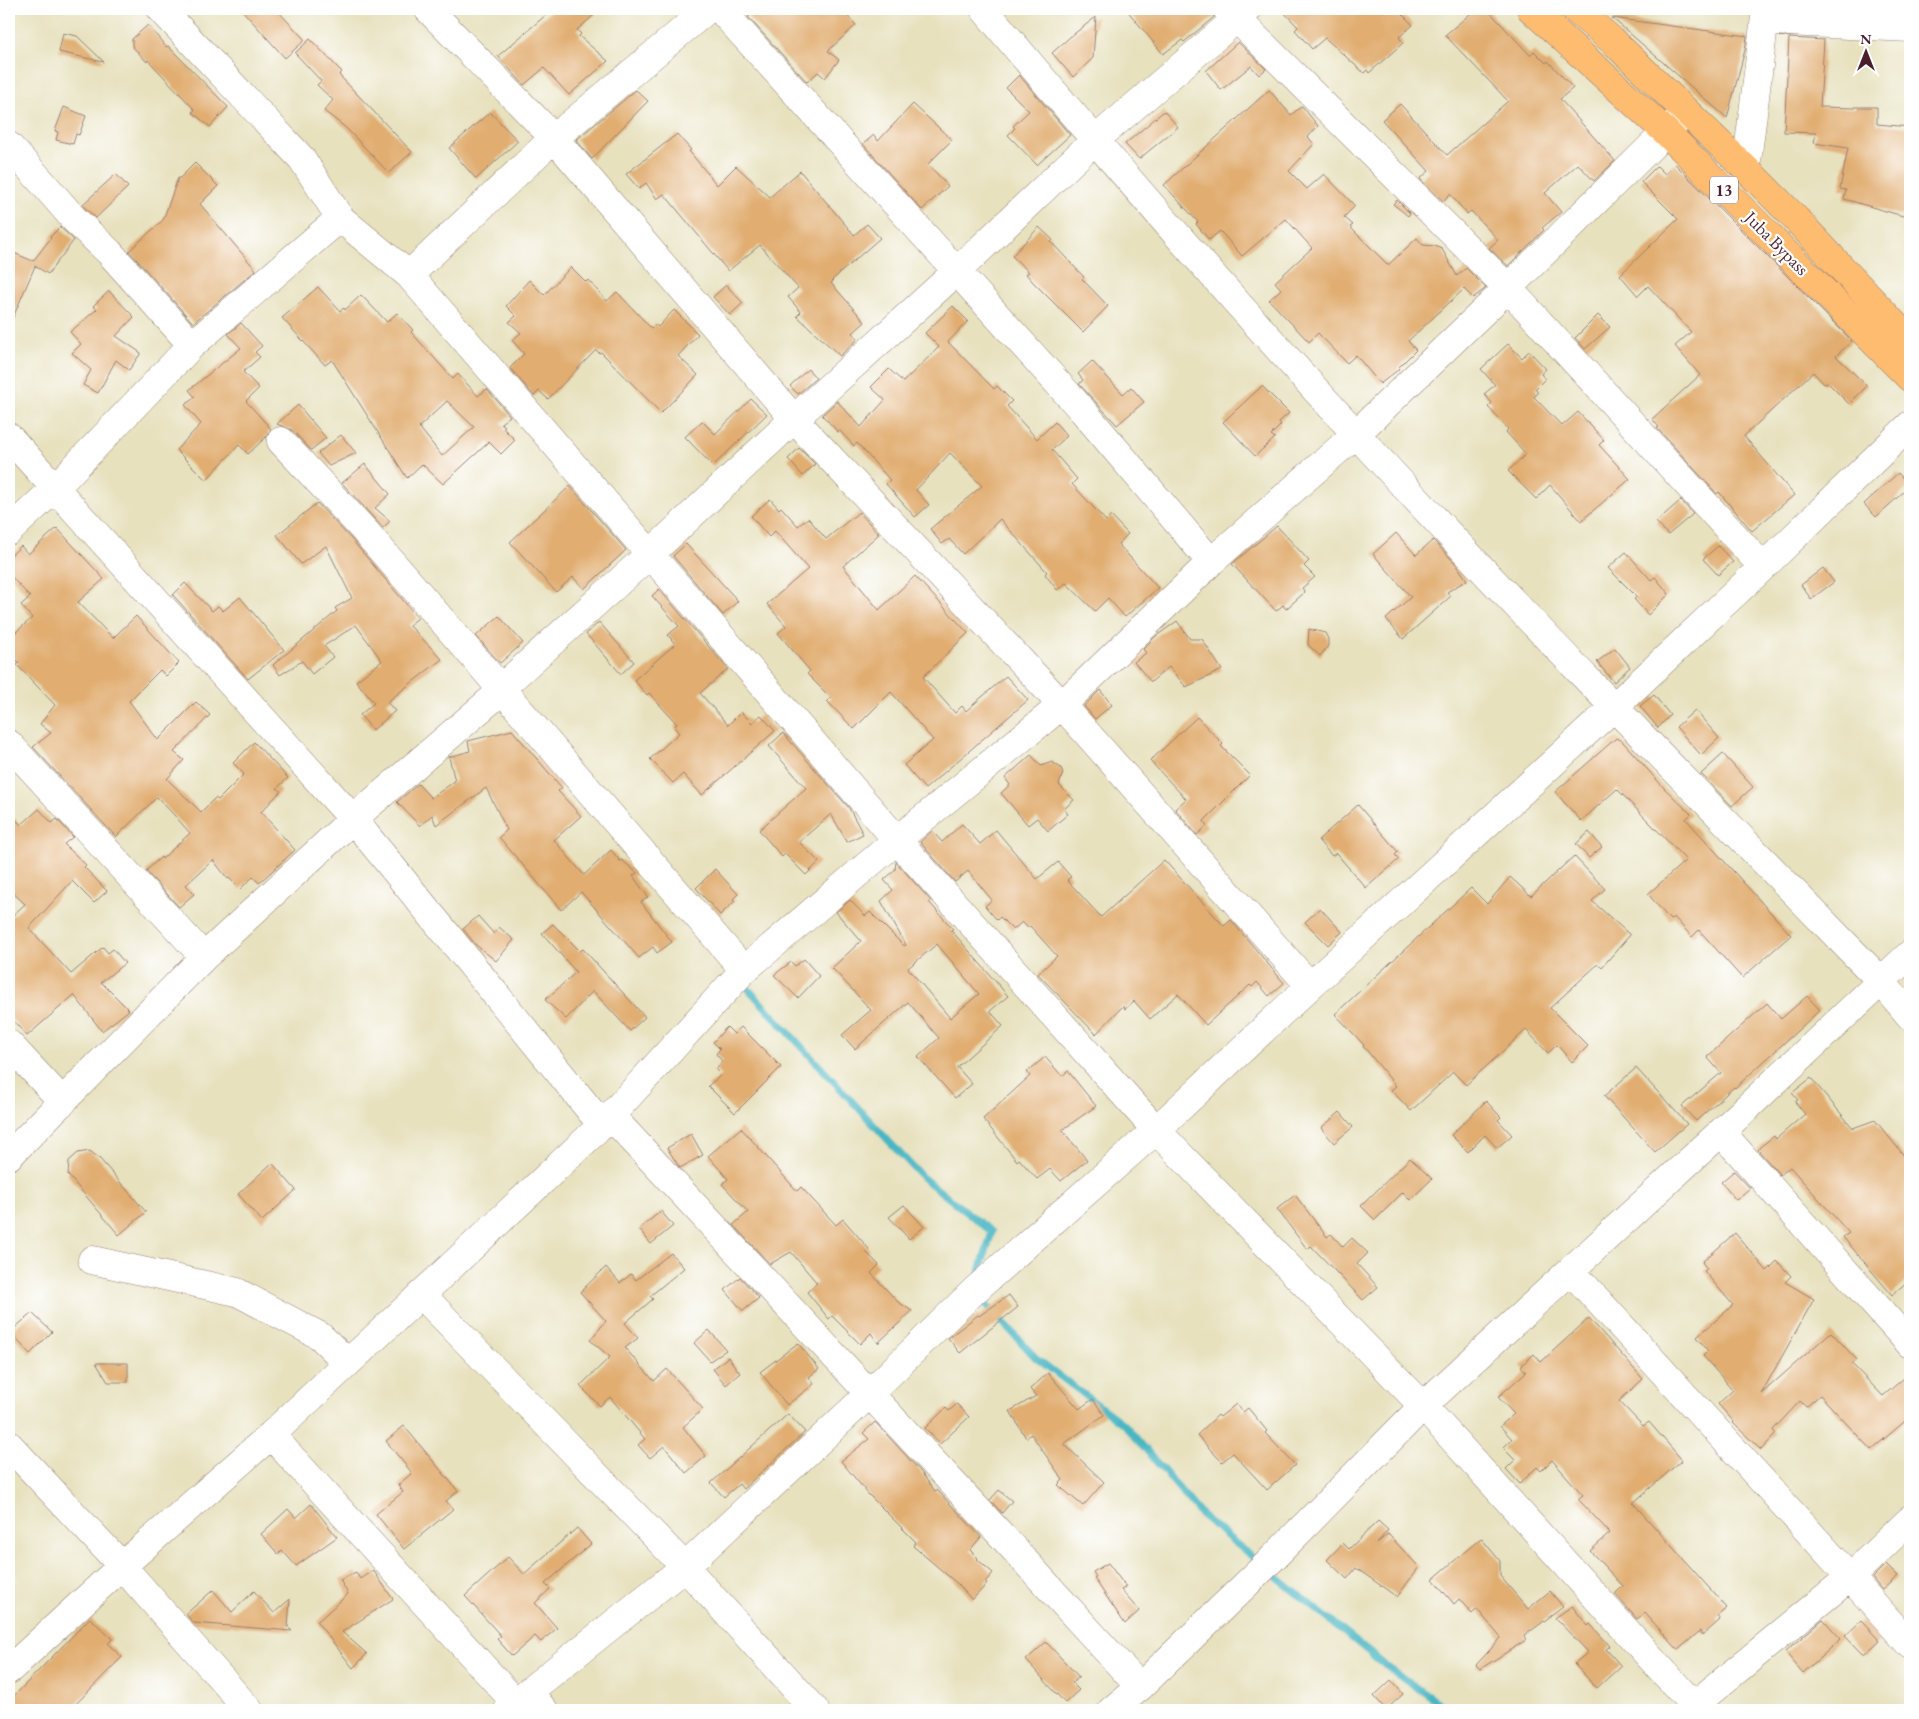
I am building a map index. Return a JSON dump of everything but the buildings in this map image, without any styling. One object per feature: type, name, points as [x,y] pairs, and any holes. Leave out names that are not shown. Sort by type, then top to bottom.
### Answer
[{"type":"main road","name":"Juba Bypass","points":[[1531,9],[1666,132],[1910,378]]},
{"type":"main road","name":"Juba Bypass","points":[[1575,9],[1615,44],[1746,169],[1796,219],[1910,341]]},
{"type":"street","points":[[161,9],[302,159],[340,218],[409,275],[897,840],[1156,1130],[1423,1406],[1696,1708],[1850,1577],[1910,1520]]},
{"type":"street","points":[[428,9],[554,138],[794,419],[1062,704],[1310,986]]},
{"type":"street","points":[[409,275],[554,138],[708,9]]},
{"type":"street","points":[[720,9],[1083,411],[1210,562]]},
{"type":"street","points":[[984,9],[1094,141],[1356,434],[1614,707],[1881,982],[1910,1016]]},
{"type":"street","points":[[9,1156],[204,956],[353,819],[499,693],[500,688],[650,554],[794,419],[956,272],[1094,141],[1237,12],[1508,288],[1763,567]]},
{"type":"street","points":[[1746,169],[1765,15],[1910,28]]},
{"type":"street","points":[[9,1670],[122,1566],[271,1435],[606,1120],[744,970],[897,840],[1062,704],[1210,562],[1356,434],[1508,288],[1686,112]]},
{"type":"street","points":[[9,146],[74,219],[110,252],[192,345]]},
{"type":"street","points":[[9,531],[54,488],[192,345],[340,218]]},
{"type":"street","points":[[271,1435],[524,1704],[685,1567],[869,1394],[974,1291],[1156,1130],[1614,707],[1910,425]]},
{"type":"street","points":[[9,437],[353,819],[606,1120],[1004,1537],[1140,1686]]},
{"type":"street","points":[[281,441],[364,530],[744,970]]},
{"type":"street","points":[[9,744],[204,956]]},
{"type":"street","points":[[1112,1710],[1140,1686],[1264,1567],[1423,1406],[1721,1132],[1910,954]]},
{"type":"street","points":[[9,1044],[63,1102]]},
{"type":"street","points":[[1721,1132],[1910,1344]]},
{"type":"street","points":[[92,1260],[237,1292],[320,1336],[348,1363]]},
{"type":"street","points":[[1570,1271],[1910,1645]]},
{"type":"street","points":[[421,1294],[685,1567],[815,1710]]},
{"type":"street","points":[[9,1445],[122,1566],[249,1710]]},
{"type":"waterway","points":[[741,981],[922,1177],[992,1232],[979,1274]]},
{"type":"waterway","points":[[977,1295],[1036,1358],[1126,1426],[1202,1516],[1260,1563]]},
{"type":"waterway","points":[[1268,1570],[1386,1666],[1449,1710]]}]
